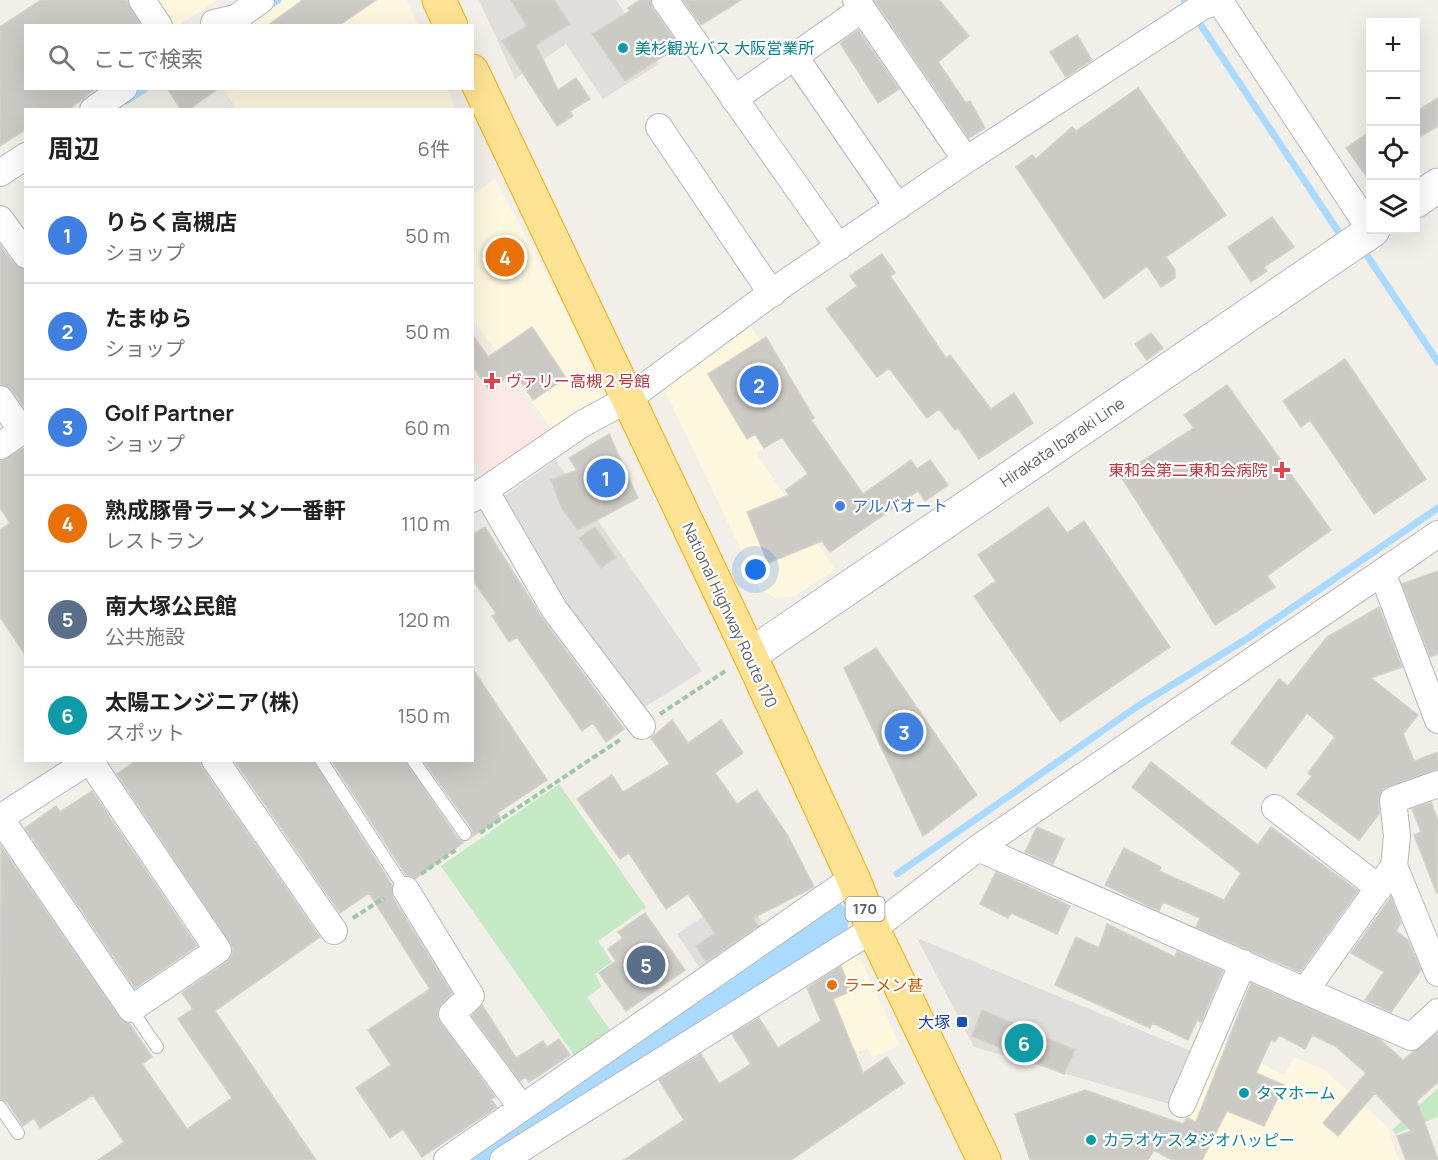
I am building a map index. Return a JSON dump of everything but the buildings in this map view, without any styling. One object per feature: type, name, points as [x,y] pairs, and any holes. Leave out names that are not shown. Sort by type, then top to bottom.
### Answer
[{"type":"highway","points":[[440,0],[450,24]]},
{"type":"highway","name":"National Highway Route 170","points":[[474,75],[750,655],[853,878],[873,929],[984,1160]]},
{"type":"main road","points":[[1420,198],[1438,185]]},
{"type":"main road","name":"Hirakata Ibaraki Line","points":[[750,655],[1366,234]]},
{"type":"street","points":[[142,0],[158,24]]},
{"type":"street","points":[[212,24],[245,0]]},
{"type":"street","points":[[212,24],[236,18],[261,0]]},
{"type":"street","points":[[665,0],[839,247]]},
{"type":"street","points":[[642,726],[554,609],[479,494],[582,424],[628,399],[772,294],[966,160],[1203,6],[1220,0],[1366,221]]},
{"type":"street","points":[[734,99],[795,57],[859,4],[966,160]]},
{"type":"street","points":[[795,57],[898,207]]},
{"type":"street","points":[[96,108],[121,90]]},
{"type":"street","points":[[659,127],[772,294]]},
{"type":"street","points":[[0,173],[24,157]]},
{"type":"street","points":[[0,219],[24,252]]},
{"type":"street","points":[[0,399],[23,430],[0,446]]},
{"type":"street","points":[[503,1160],[873,929],[978,848],[1438,534]]},
{"type":"street","points":[[1382,572],[1438,720]]},
{"type":"street","points":[[87,762],[0,818],[131,1009],[218,950],[91,762]]},
{"type":"street","points":[[216,762],[334,931]]},
{"type":"street","points":[[1438,784],[1393,800],[1397,836],[1394,866],[1438,973]]},
{"type":"street","points":[[1275,808],[1379,888]]},
{"type":"street","points":[[978,848],[1411,1037],[1438,1012]]},
{"type":"street","points":[[1305,991],[1394,866]]},
{"type":"street","points":[[447,1160],[853,878]]},
{"type":"street","points":[[404,888],[471,996],[452,1014],[522,1108]]},
{"type":"street","points":[[1182,1104],[1243,963]]},
{"type":"lane","points":[[322,762],[404,888]]},
{"type":"lane","points":[[414,762],[468,837]]},
{"type":"lane","points":[[131,1009],[157,1047]]},
{"type":"lane","points":[[0,1107],[18,1133]]},
{"type":"path","points":[[468,837],[750,655]]},
{"type":"path","points":[[334,931],[404,888],[461,847]]},
{"type":"shaded area","points":[[147,0],[217,0],[181,24],[163,24]]},
{"type":"shaded area","points":[[278,0],[406,0],[418,24],[243,24]]},
{"type":"shaded area","points":[[479,0],[616,0],[659,64],[603,99],[566,44],[515,79]]},
{"type":"shaded area","points":[[224,90],[447,90],[456,108],[236,108]]},
{"type":"shaded area","points":[[495,179],[575,328],[603,401],[554,432],[474,321],[474,194]]},
{"type":"shaded area","points":[[751,327],[813,415],[756,453],[835,570],[795,596],[776,598],[760,590],[663,386]]},
{"type":"shaded area","name":"ヴァリー高槻２号館","points":[[474,329],[550,435],[485,478],[474,461]]},
{"type":"shaded area","points":[[556,460],[702,671],[645,707],[562,599],[503,497]]},
{"type":"shaded area","points":[[741,891],[769,932],[706,977],[677,934]]},
{"type":"shaded area","points":[[917,938],[1191,1051],[1169,1104],[974,1047]]},
{"type":"shaded area","points":[[854,946],[900,1045],[872,1058],[868,1048],[857,1052],[855,1047],[836,1053],[801,977]]},
{"type":"shaded area","points":[[1220,1043],[1284,1075],[1294,1057],[1323,1069],[1387,1126],[1399,1160],[1168,1160],[1200,1096]]},
{"type":"green space","points":[[559,784],[646,907],[598,941],[612,962],[595,974],[602,986],[587,997],[610,1030],[574,1055],[441,866]]},
{"type":"green space","points":[[1438,1088],[1438,1117],[1395,1134],[1393,1129]]},
{"type":"waterway","points":[[267,7],[278,0]]},
{"type":"waterway","points":[[1184,0],[1338,231]]},
{"type":"waterway","points":[[126,101],[143,90]]},
{"type":"waterway","points":[[1368,257],[1438,362]]},
{"type":"waterway","points":[[897,874],[1138,706],[1248,638],[1438,508]]},
{"type":"waterway","points":[[474,1160],[828,920]]},
{"type":"place","name":"美杉観光バス 大阪営業所","points":[[623,48]]},
{"type":"place","name":"熟成豚骨ラーメン一番軒","points":[[505,257]]},
{"type":"place","name":"ヴァリー高槻２号館","points":[[492,381]]},
{"type":"place","name":"たまゆら","points":[[759,385]]},
{"type":"place","name":"東和会第二東和会病院","points":[[1282,470]]},
{"type":"place","name":"りらく高槻店","points":[[606,478]]},
{"type":"place","name":"アルバオート","points":[[840,506]]},
{"type":"place","name":"Golf Partner","points":[[904,732]]},
{"type":"place","name":"南大塚公民館","points":[[646,965]]},
{"type":"place","name":"ラーメン甚","points":[[832,985]]},
{"type":"place","name":"大塚","points":[[962,1022]]},
{"type":"place","name":"太陽エンジニア(株)","points":[[1024,1043]]},
{"type":"place","name":"タマホーム","points":[[1244,1093]]},
{"type":"place","name":"カラオケスタジオハッピー","points":[[1091,1140]]}]
